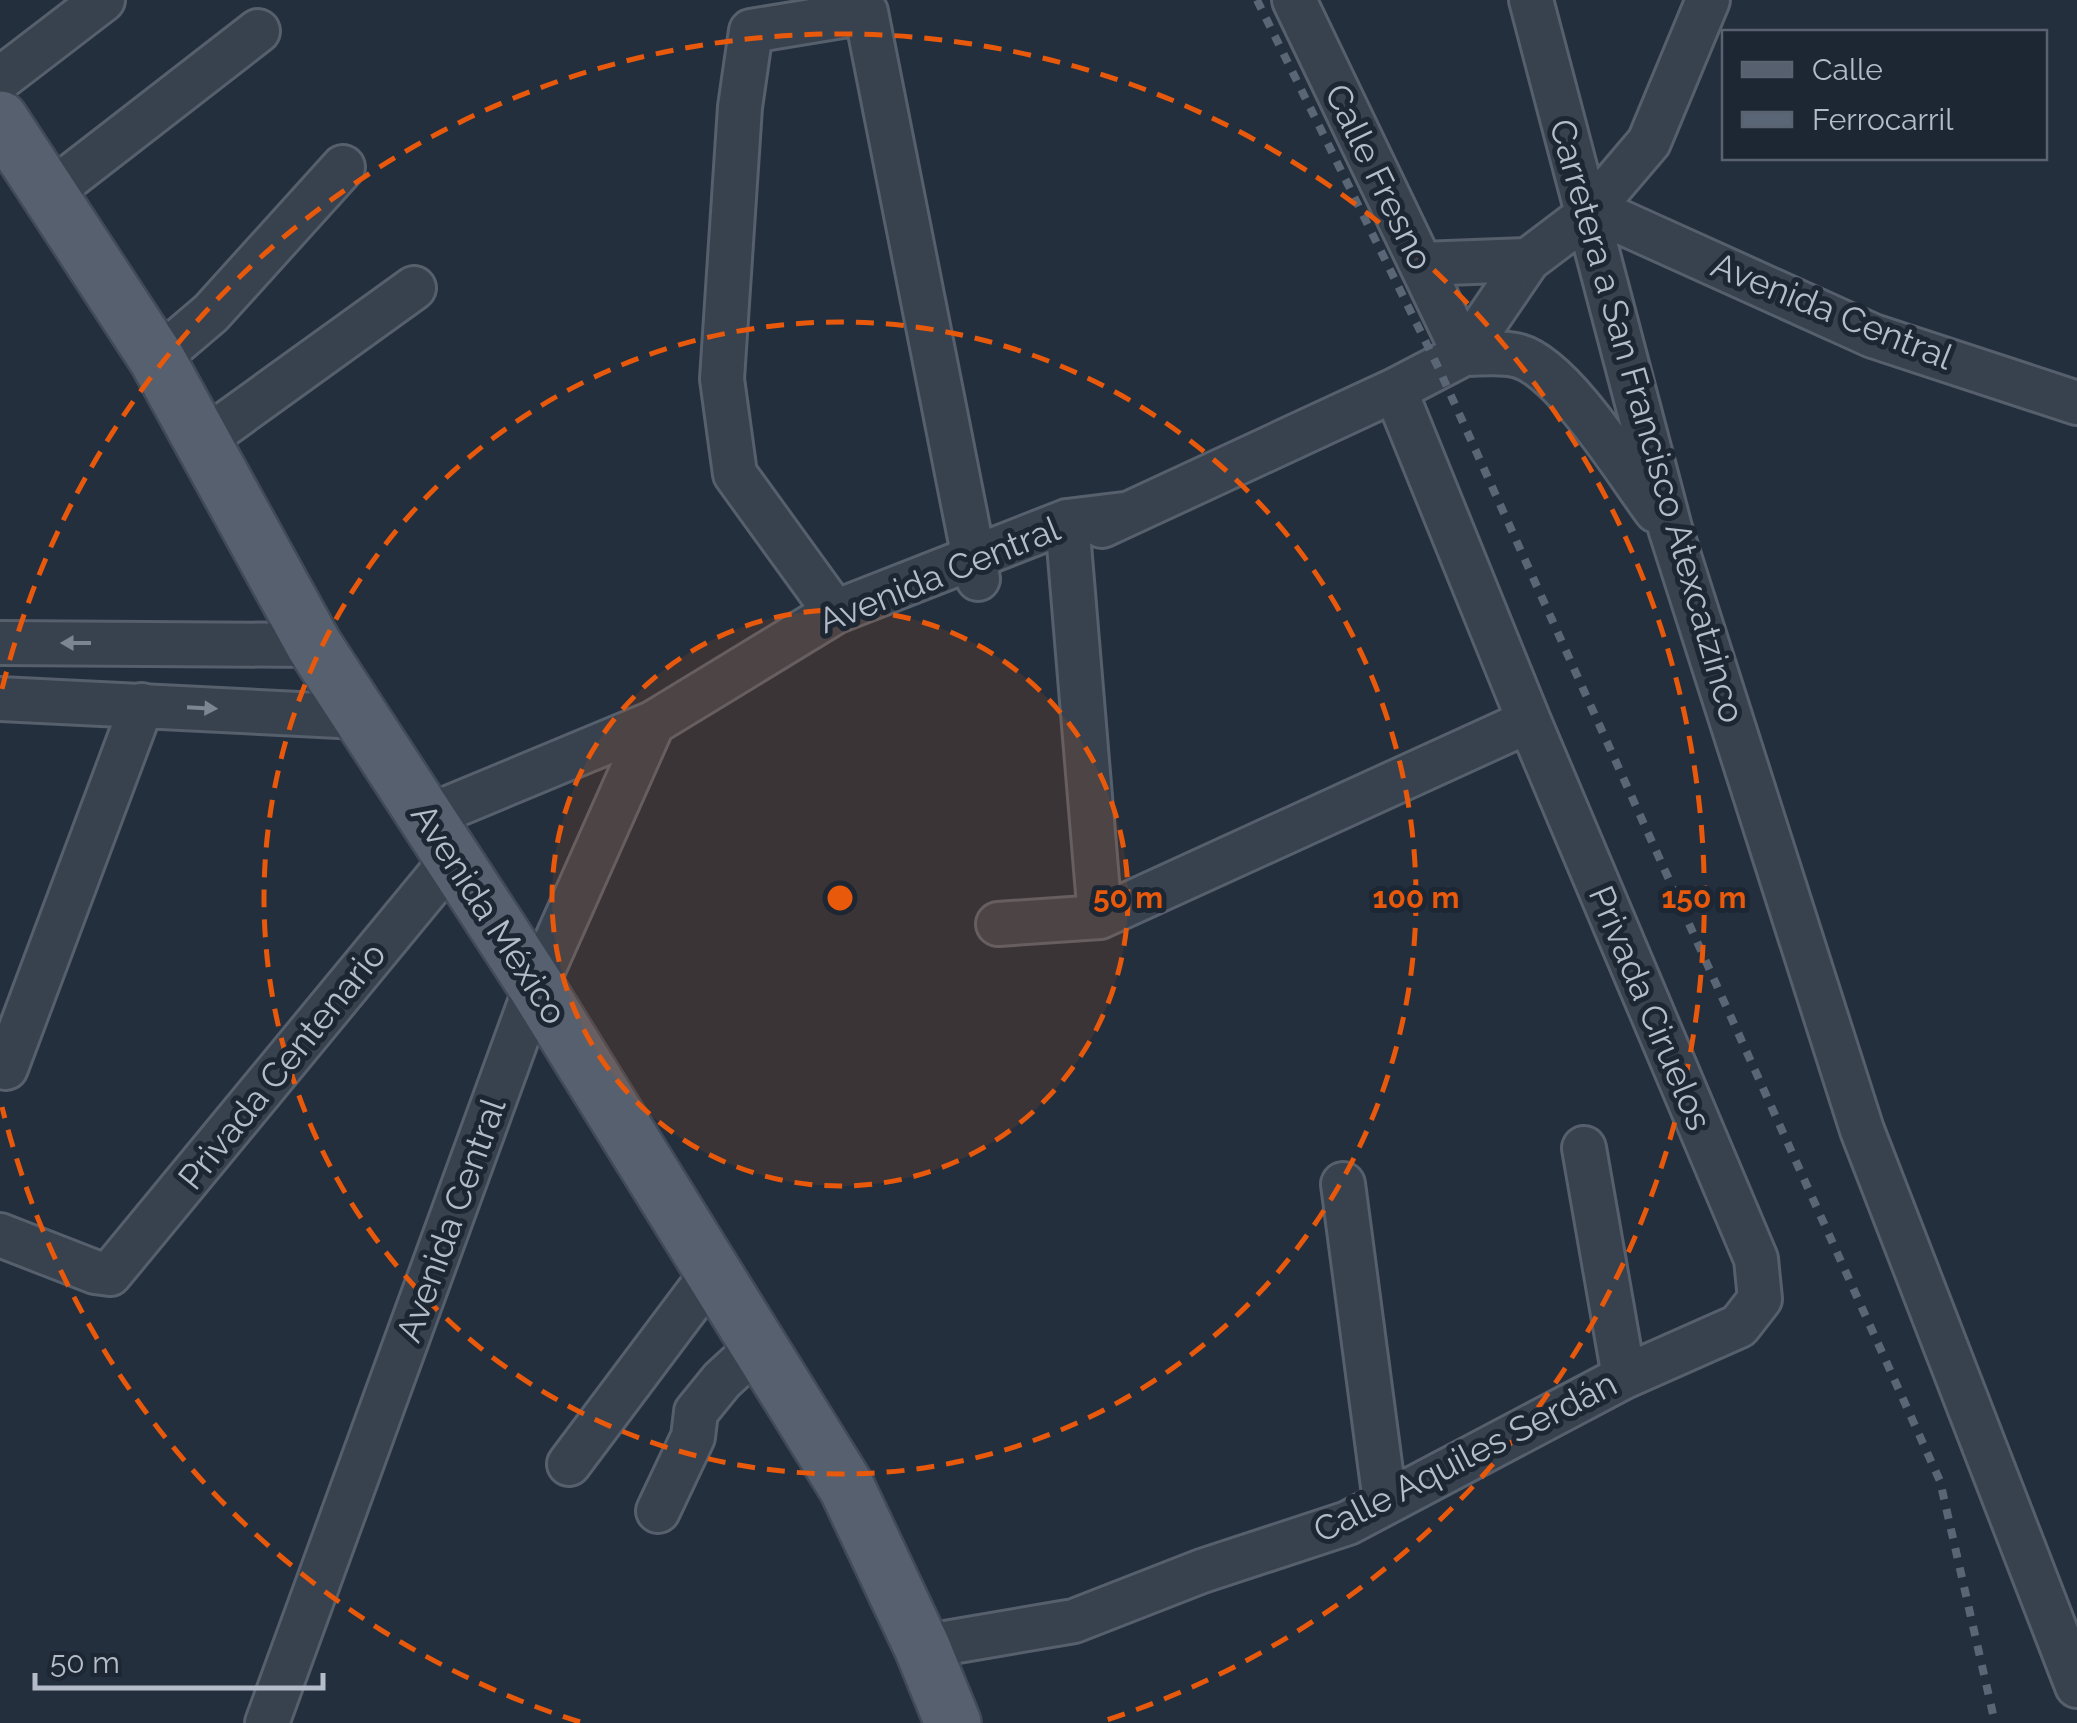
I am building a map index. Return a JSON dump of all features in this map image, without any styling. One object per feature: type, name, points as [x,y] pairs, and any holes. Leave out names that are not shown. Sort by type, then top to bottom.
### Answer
[{"type":"main road","name":"Avenida México","points":[[0,119],[158,359],[314,645],[536,986],[847,1488],[953,1723]]},
{"type":"street","points":[[0,79],[102,0]]},
{"type":"street","name":"Calle Fresno","points":[[1294,0],[1464,354]]},
{"type":"street","name":"Carretera a San Francisco Atexcatzinco","points":[[1531,0],[1670,528],[1862,1130],[2077,1686]]},
{"type":"street","points":[[1589,212],[1649,142],[1708,0]]},
{"type":"street","points":[[835,612],[735,474],[722,379],[740,106],[750,31],[866,12],[976,567]]},
{"type":"street","points":[[48,194],[258,31]]},
{"type":"street","points":[[158,359],[210,313],[343,167]]},
{"type":"street","name":"Avenida Central","points":[[440,837],[654,723],[835,612],[1124,514],[1395,390],[1464,354],[1528,260],[1589,212],[1873,336],[2077,403]]},
{"type":"street","points":[[1421,264],[1528,260]]},
{"type":"street","points":[[202,441],[414,288]]},
{"type":"street","points":[[1464,354],[1517,355],[1542,367],[1564,389],[1670,528]]},
{"type":"street","name":"Privada Ciruelos","points":[[1395,390],[1528,720],[1756,1259],[1760,1299]]},
{"type":"street","points":[[1069,532],[1100,917]]},
{"type":"street","name":"Avenida Central","points":[[762,658],[844,635],[976,567]]},
{"type":"street","points":[[0,643],[314,645]]},
{"type":"street","points":[[0,698],[359,717]]},
{"type":"street","points":[[6,1068],[142,705]]},
{"type":"street","points":[[998,924],[1100,917],[1528,720]]},
{"type":"street","name":"Avenida Central","points":[[266,1723],[536,986],[654,723]]},
{"type":"street","name":"Privada Centenario","points":[[0,1235],[95,1272],[110,1274],[440,837]]},
{"type":"street","points":[[1584,1148],[1624,1377]]},
{"type":"street","points":[[1343,1184],[1385,1502]]},
{"type":"street","points":[[568,1464],[714,1272]]},
{"type":"street","name":"Calle Aquiles Serdán","points":[[922,1647],[1074,1621],[1202,1570],[1348,1523],[1624,1377],[1739,1326],[1760,1299]]},
{"type":"street","points":[[658,1512],[693,1437],[696,1412],[722,1380],[759,1346]]},
{"type":"railway","points":[[1257,0],[1439,369],[1940,1481],[1995,1723]]}]
